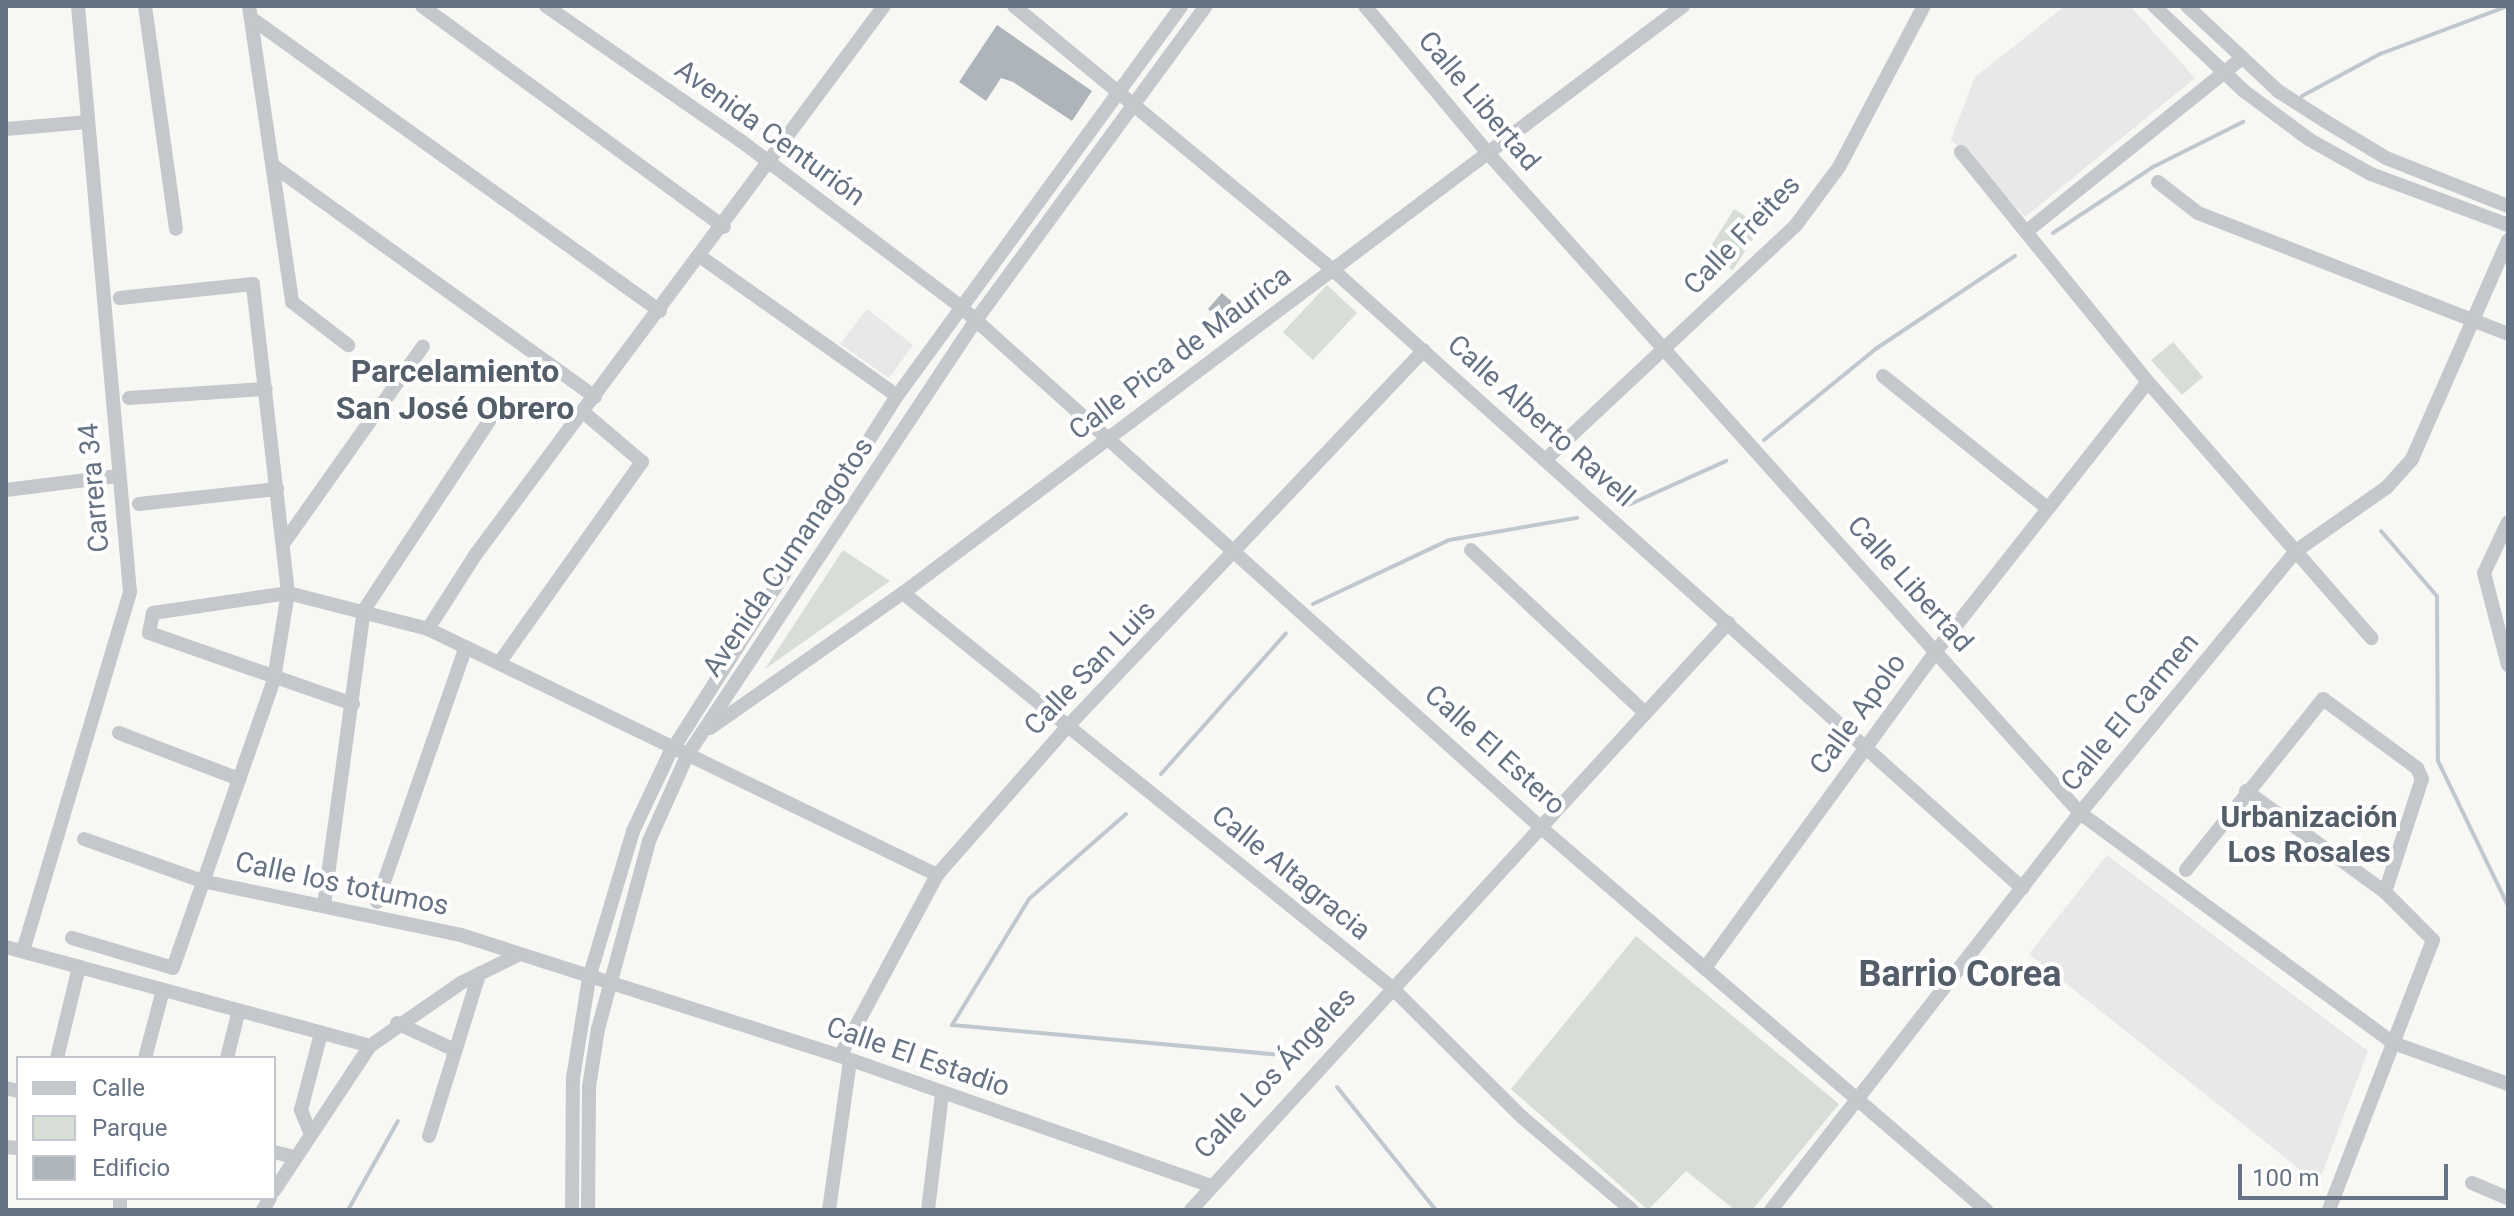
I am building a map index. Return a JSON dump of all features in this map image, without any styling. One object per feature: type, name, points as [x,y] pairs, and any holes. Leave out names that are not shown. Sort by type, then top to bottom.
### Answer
[{"type":"street","name":"Carrera 34","points":[[23,951],[130,592],[78,6]]},
{"type":"street","points":[[145,6],[176,229]]},
{"type":"street","points":[[422,6],[724,227]]},
{"type":"street","name":"Avenida Centurión","points":[[546,6],[771,164],[976,320]]},
{"type":"street","points":[[428,629],[583,412],[771,164],[884,6]]},
{"type":"street","name":"Calle Alberto Ravell","points":[[1014,6],[1333,270],[2022,888]]},
{"type":"street","name":"Avenida Cumanagotos","points":[[572,1210],[573,1078],[589,978],[633,831],[897,396],[1181,6]]},
{"type":"street","name":"Avenida Cumanagotos","points":[[588,1210],[589,1087],[609,982],[649,841],[681,751],[703,733],[976,320],[1206,6]]},
{"type":"street","name":"Calle Libertad","points":[[1365,6],[1487,152],[2080,813],[2393,1043],[2508,1084]]},
{"type":"street","name":"Calle Pica de Maurica","points":[[703,733],[903,593],[1683,6]]},
{"type":"street","name":"Calle Freites","points":[[1545,460],[1796,225],[1839,167],[1924,6]]},
{"type":"street","points":[[2154,6],[2225,74],[2310,140],[2359,167],[2505,224]]},
{"type":"street","points":[[2187,6],[2278,91],[2386,158],[2507,203],[2507,242]]},
{"type":"street","points":[[250,12],[275,167],[292,302],[348,345]]},
{"type":"street","points":[[250,12],[660,311]]},
{"type":"street","points":[[2027,231],[2242,58]]},
{"type":"street","points":[[6,129],[88,122]]},
{"type":"street","points":[[1961,152],[2148,382],[2371,638]]},
{"type":"street","points":[[275,167],[595,397]]},
{"type":"street","points":[[2158,182],[2198,213],[2508,334]]},
{"type":"street","name":"Calle El Carmen","points":[[1771,1210],[2080,813],[2296,551],[2387,487],[2412,459],[2476,321],[2507,242]]},
{"type":"street","points":[[701,257],[897,396]]},
{"type":"street","points":[[72,938],[173,968],[274,679],[288,593],[253,284],[120,298]]},
{"type":"street","name":"Calle El Estero","points":[[976,320],[1238,552],[1538,825],[1859,1100],[1979,1208]]},
{"type":"street","points":[[283,544],[423,346]]},
{"type":"street","name":"Calle San Luis","points":[[829,1210],[845,1058],[937,875],[1069,725],[1238,552],[1424,350]]},
{"type":"street","points":[[1883,376],[2047,508]]},
{"type":"street","name":"Calle Apolo","points":[[1705,968],[1936,651],[2148,382]]},
{"type":"street","points":[[129,398],[266,389]]},
{"type":"street","points":[[324,905],[364,610],[501,403]]},
{"type":"street","points":[[499,663],[639,471],[637,455],[583,412]]},
{"type":"street","points":[[6,490],[119,476]]},
{"type":"street","points":[[139,504],[277,489]]},
{"type":"street","points":[[2508,522],[2484,573],[2508,665]]},
{"type":"street","points":[[1471,550],[1644,712]]},
{"type":"street","points":[[353,704],[274,679],[148,631],[154,611],[288,593],[364,610],[428,629],[937,875]]},
{"type":"street","name":"Calle Altagracia","points":[[903,593],[1390,986],[1523,1118],[1632,1210]]},
{"type":"street","name":"Calle Los Ángeles","points":[[1191,1210],[1208,1185],[1390,986],[1728,623]]},
{"type":"street","points":[[377,902],[466,647]]},
{"type":"street","points":[[2186,870],[2315,702],[2332,706],[2417,768],[2422,779],[2385,892]]},
{"type":"street","points":[[119,733],[239,779]]},
{"type":"street","points":[[2246,791],[2385,892],[2433,940],[2329,1210]]},
{"type":"street","name":"Calle los totumos","points":[[84,839],[202,881],[324,905],[518,955],[589,978]]},
{"type":"street","points":[[6,947],[370,1046]]},
{"type":"street","points":[[276,1188],[309,1130],[370,1046],[397,1023],[479,974],[518,955]]},
{"type":"street","points":[[57,1056],[79,967]]},
{"type":"street","points":[[429,1136],[479,974]]},
{"type":"street","name":"Calle El Estadio","points":[[589,978],[845,1058],[1208,1185]]},
{"type":"street","points":[[146,1056],[163,990]]},
{"type":"street","points":[[228,1056],[239,1010]]},
{"type":"street","points":[[397,1023],[455,1050]]},
{"type":"street","points":[[309,1130],[301,1110],[321,1033]]},
{"type":"street","points":[[928,1210],[942,1094]]},
{"type":"street","points":[[276,1152],[294,1157]]},
{"type":"street","points":[[2472,1183],[2508,1198]]},
{"type":"shaded area","points":[[2065,6],[2130,6],[2195,78],[2025,217],[1951,139],[1975,77]]},
{"type":"shaded area","points":[[867,309],[913,345],[889,378],[840,344]]},
{"type":"shaded area","points":[[2107,855],[2368,1051],[2318,1184],[2029,954]]},
{"type":"green space","points":[[1734,209],[1761,226],[1733,270],[1706,254]]},
{"type":"green space","points":[[1327,285],[1357,313],[1313,360],[1283,332]]},
{"type":"green space","points":[[2173,342],[2203,377],[2182,395],[2151,360]]},
{"type":"green space","points":[[843,550],[890,581],[765,669]]},
{"type":"green space","points":[[1636,936],[1839,1104],[1752,1210],[1735,1210],[1686,1171],[1648,1210],[1511,1089]]},
{"type":"building","points":[[997,25],[1092,91],[1072,121],[1013,82],[1001,78],[986,101],[959,82]]},
{"type":"building","points":[[1222,293],[1244,312],[1230,328],[1208,309]]},
{"type":"waterway","points":[[2302,96],[2380,54],[2508,6]]},
{"type":"waterway","points":[[2053,233],[2153,167],[2243,122]]},
{"type":"waterway","points":[[1764,440],[1877,348],[2015,256]]},
{"type":"waterway","points":[[1626,506],[1726,461]]},
{"type":"waterway","points":[[1313,604],[1449,540],[1577,518]]},
{"type":"waterway","points":[[2381,531],[2437,596],[2438,761],[2508,906]]},
{"type":"waterway","points":[[1161,774],[1286,633]]},
{"type":"waterway","points":[[1126,814],[1029,899],[952,1025],[1290,1056]]},
{"type":"waterway","points":[[1337,1087],[1436,1210]]},
{"type":"waterway","points":[[348,1210],[398,1121]]},
{"type":"district","name":"Parcelamiento San José Obrero","points":[[455,390]]},
{"type":"district","name":"Urbanización Los Rosales","points":[[2309,834]]},
{"type":"district","name":"Barrio Corea","points":[[1960,975]]}]
